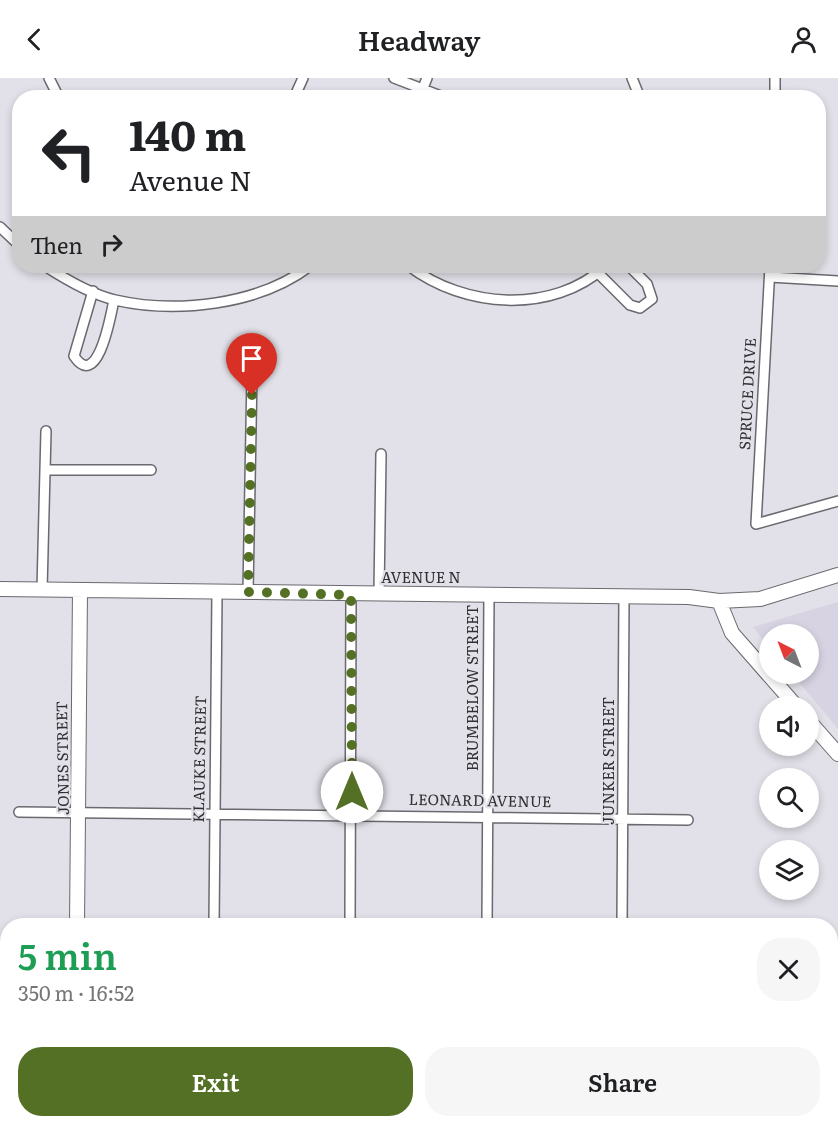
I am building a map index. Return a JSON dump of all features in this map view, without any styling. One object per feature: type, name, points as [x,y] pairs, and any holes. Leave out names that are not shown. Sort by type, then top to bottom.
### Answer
[{"type":"street","points":[[394,78],[416,90]]},
{"type":"street","points":[[0,227],[12,238]]},
{"type":"street","points":[[56,273],[114,300],[178,305],[206,304],[264,289],[296,273]]},
{"type":"street","points":[[420,273],[455,292],[508,300],[562,292],[598,273],[630,305],[640,308],[652,299],[652,291],[635,273]]},
{"type":"street","name":"SPRUCE DRIVE","points":[[770,273],[756,524],[838,501]]},
{"type":"street","points":[[770,277],[838,281]]},
{"type":"street","points":[[93,291],[74,356],[85,366],[94,363],[99,355],[114,300]]},
{"type":"street","points":[[248,592],[252,374]]},
{"type":"street","points":[[42,590],[46,431]]},
{"type":"street","points":[[379,594],[381,454]]},
{"type":"street","points":[[45,470],[152,470]]},
{"type":"street","name":"AVENUE N","points":[[0,589],[351,595],[690,597],[719,601],[760,599],[838,574]]},
{"type":"street","name":"JONES STREET","points":[[77,918],[80,812],[80,590]]},
{"type":"street","name":"KLAUKE STREET","points":[[214,918],[216,592]]},
{"type":"street","points":[[350,918],[351,595]]},
{"type":"street","name":"BRUMBELOW STREET","points":[[487,918],[489,595]]},
{"type":"street","name":"JUNKER STREET","points":[[622,918],[624,596]]},
{"type":"street","points":[[719,601],[732,633],[787,696]]},
{"type":"street","points":[[819,732],[838,754]]},
{"type":"street","name":"LEONARD AVENUE","points":[[19,812],[688,820]]},
{"type":"shaded area","points":[[838,602],[838,729],[819,706],[819,696],[810,696],[800,684],[819,684],[819,624],[763,624]]},
{"type":"shaded area","points":[[759,625],[759,634],[753,627]]},
{"type":"route","points":[[252,395],[248,592],[351,595],[352,792]]}]
